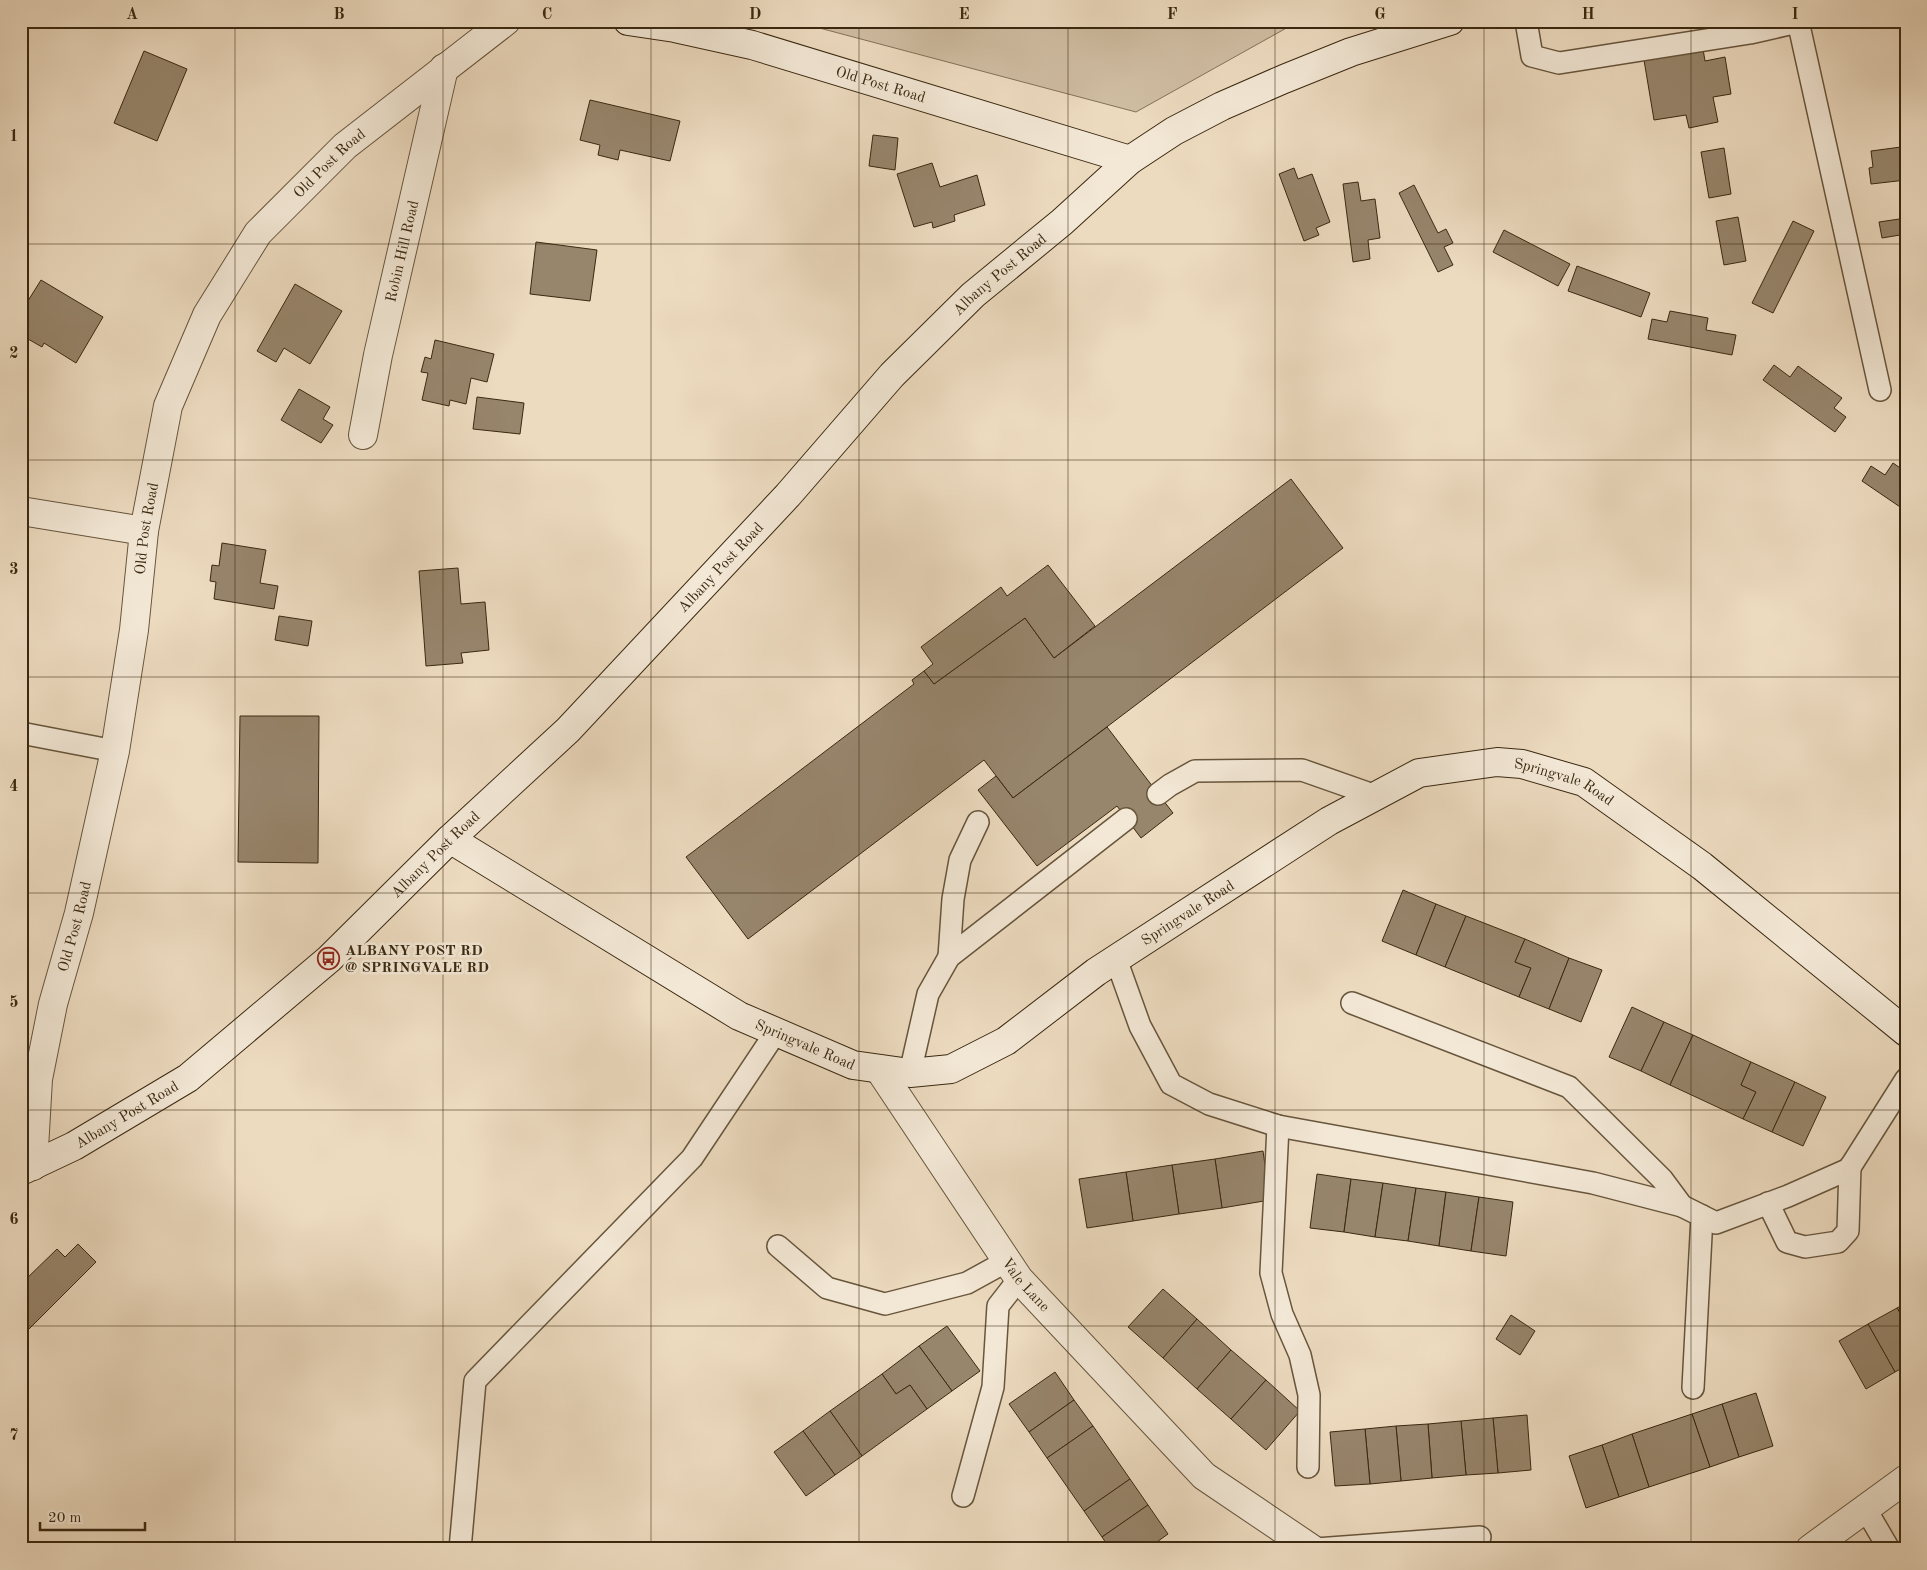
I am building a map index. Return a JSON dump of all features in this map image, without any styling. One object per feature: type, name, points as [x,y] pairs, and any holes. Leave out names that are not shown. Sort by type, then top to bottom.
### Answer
[{"type":"street","name":"Old Post Road","points":[[27,1168],[38,1079],[53,1004],[80,913],[115,751],[134,630],[144,531],[168,406],[207,316],[258,233],[344,146],[506,21]]},
{"type":"street","name":"Old Post Road","points":[[628,21],[675,28],[752,45],[1130,160]]},
{"type":"street","name":"Albany Post Road","points":[[27,1168],[74,1146],[188,1078],[329,960],[450,840],[568,730],[788,496],[892,374],[972,295],[1062,222],[1130,160],[1174,131],[1222,106],[1284,79],[1351,52],[1450,21]]},
{"type":"street","name":"Robin Hill Road","points":[[364,435],[378,355],[444,68]]},
{"type":"street","points":[[21,510],[144,531]]},
{"type":"street","name":"Springvale Road","points":[[450,840],[739,1016],[853,1065],[910,1073],[951,1069],[1006,1041],[1096,972],[1116,959],[1329,821],[1419,773],[1497,762],[1522,764],[1584,782],[1702,866],[1906,1032]]},
{"type":"street","name":"Vale Lane","points":[[879,1070],[1013,1270],[1204,1476],[1312,1549]]},
{"type":"street","points":[[1810,1549],[1906,1479]]},
{"type":"lane","points":[[1526,21],[1532,56],[1559,63],[1750,33],[1798,22],[1880,390]]},
{"type":"lane","points":[[21,733],[115,751]]},
{"type":"lane","points":[[1158,794],[1195,771],[1302,770],[1376,796]]},
{"type":"lane","points":[[910,1073],[928,994],[949,957],[1126,818]]},
{"type":"lane","points":[[949,957],[953,899],[960,860],[978,822]]},
{"type":"lane","points":[[1116,959],[1140,1026],[1171,1084],[1209,1104],[1278,1126],[1593,1183],[1682,1206],[1716,1223],[1849,1169],[1906,1079]]},
{"type":"lane","points":[[1352,1003],[1568,1087],[1662,1179],[1682,1206]]},
{"type":"lane","points":[[460,1549],[475,1381],[692,1158],[776,1032]]},
{"type":"lane","points":[[1278,1126],[1271,1273],[1282,1314],[1300,1355],[1309,1394],[1308,1467]]},
{"type":"lane","points":[[1768,1203],[1787,1242],[1805,1247],[1838,1242],[1848,1231],[1850,1167]]},
{"type":"lane","points":[[1693,1388],[1702,1216]]},
{"type":"lane","points":[[778,1246],[827,1288],[885,1304],[1013,1270]]},
{"type":"lane","points":[[963,1496],[993,1387],[998,1306],[1013,1270]]},
{"type":"lane","points":[[1865,1508],[1889,1549]]},
{"type":"lane","points":[[1316,1549],[1480,1538]]},
{"type":"shaded area","points":[[793,21],[1299,21],[1136,112]]},
{"type":"building","points":[[1702,43],[1705,61],[1725,57],[1731,94],[1713,97],[1718,122],[1689,128],[1686,115],[1654,120],[1643,54]]},
{"type":"building","points":[[144,51],[187,69],[157,141],[114,123]]},
{"type":"building","points":[[590,100],[680,121],[670,161],[620,150],[618,160],[598,155],[600,145],[580,140]]},
{"type":"building","points":[[873,135],[898,138],[895,170],[869,166]]},
{"type":"building","points":[[1901,147],[1903,166],[1906,166],[1906,180],[1871,184],[1869,168],[1873,167],[1871,151]]},
{"type":"building","points":[[1724,148],[1731,194],[1709,198],[1701,152]]},
{"type":"building","points":[[932,163],[940,187],[977,175],[985,205],[954,215],[955,221],[933,228],[932,222],[914,227],[897,174]]},
{"type":"building","points":[[1294,168],[1298,179],[1312,174],[1330,222],[1316,228],[1319,235],[1304,241],[1279,174]]},
{"type":"building","points":[[1358,182],[1361,201],[1375,199],[1380,238],[1368,240],[1370,259],[1353,262],[1343,184]]},
{"type":"building","points":[[1414,185],[1438,233],[1446,229],[1453,243],[1444,247],[1453,265],[1438,272],[1399,193]]},
{"type":"building","points":[[1738,217],[1746,261],[1724,265],[1716,221]]},
{"type":"building","points":[[1906,218],[1906,234],[1882,238],[1879,222]]},
{"type":"building","points":[[1793,221],[1814,231],[1773,313],[1752,303]]},
{"type":"building","points":[[1504,230],[1570,264],[1558,286],[1493,252]]},
{"type":"building","points":[[536,242],[597,250],[590,301],[530,294]]},
{"type":"building","points":[[1577,266],[1650,293],[1641,317],[1568,291]]},
{"type":"building","points":[[41,280],[103,317],[76,363],[44,343],[42,347],[21,335],[21,312]]},
{"type":"building","points":[[295,284],[342,311],[310,364],[284,348],[276,362],[257,351]]},
{"type":"building","points":[[1900,304],[1906,304],[1906,330],[1905,330]]},
{"type":"building","points":[[1670,311],[1708,318],[1706,330],[1736,335],[1732,355],[1648,339],[1652,319],[1667,322]]},
{"type":"building","points":[[435,340],[494,354],[487,382],[471,378],[466,404],[450,400],[449,406],[422,400],[428,373],[421,372],[425,357],[431,359]]},
{"type":"building","points":[[1774,365],[1790,377],[1798,366],[1842,398],[1834,408],[1846,417],[1835,432],[1763,380]]},
{"type":"building","points":[[299,389],[330,407],[323,419],[333,425],[321,443],[281,420]]},
{"type":"building","points":[[477,397],[524,403],[520,434],[473,429]]},
{"type":"building","points":[[1893,463],[1906,472],[1906,511],[1862,481],[1871,466],[1885,475]]},
{"type":"building","points":[[1291,479],[1343,548],[1013,798],[984,760],[748,939],[686,857],[914,684],[912,680],[924,671],[934,684],[1025,618],[1054,658]]},
{"type":"building","points":[[222,543],[266,550],[260,583],[278,586],[274,609],[214,599],[216,582],[210,581],[212,565],[219,566]]},
{"type":"building","points":[[1048,565],[1095,626],[1054,658],[1025,618],[934,684],[924,671],[933,664],[921,647],[1001,587],[1007,596]]},
{"type":"building","points":[[458,568],[461,604],[485,602],[489,650],[461,653],[463,663],[426,666],[419,571]]},
{"type":"building","points":[[279,616],[312,621],[308,646],[275,640]]},
{"type":"building","points":[[240,716],[319,716],[318,863],[238,862]]},
{"type":"building","points":[[1107,727],[1173,813],[1141,838],[1117,806],[1037,866],[978,790],[996,776],[1013,798]]},
{"type":"building","points":[[1403,890],[1436,904],[1416,955],[1382,941]]},
{"type":"building","points":[[1436,904],[1466,916],[1445,967],[1416,955]]},
{"type":"building","points":[[1466,916],[1525,939],[1515,962],[1531,968],[1519,997],[1445,967]]},
{"type":"building","points":[[1525,939],[1569,958],[1549,1009],[1519,997],[1531,968],[1515,962]]},
{"type":"building","points":[[1569,958],[1602,970],[1581,1022],[1549,1009]]},
{"type":"building","points":[[1632,1007],[1664,1022],[1641,1071],[1609,1057]]},
{"type":"building","points":[[1664,1022],[1693,1035],[1670,1085],[1641,1071]]},
{"type":"building","points":[[1693,1035],[1751,1062],[1741,1085],[1756,1092],[1743,1119],[1670,1085]]},
{"type":"building","points":[[1751,1062],[1795,1082],[1772,1132],[1743,1119],[1756,1092],[1741,1085]]},
{"type":"building","points":[[1795,1082],[1826,1097],[1803,1146],[1772,1132]]},
{"type":"building","points":[[1263,1151],[1270,1200],[1222,1208],[1215,1159]]},
{"type":"building","points":[[1215,1159],[1222,1208],[1179,1214],[1172,1165]]},
{"type":"building","points":[[1172,1165],[1179,1214],[1133,1221],[1126,1172]]},
{"type":"building","points":[[1126,1172],[1133,1221],[1087,1228],[1079,1179]]},
{"type":"building","points":[[1317,1174],[1351,1179],[1344,1232],[1310,1228]]},
{"type":"building","points":[[1351,1179],[1383,1183],[1375,1237],[1344,1232]]},
{"type":"building","points":[[1383,1183],[1416,1188],[1408,1241],[1375,1237]]},
{"type":"building","points":[[1416,1188],[1446,1192],[1439,1246],[1408,1241]]},
{"type":"building","points":[[1446,1192],[1479,1197],[1471,1251],[1439,1246]]},
{"type":"building","points":[[1479,1197],[1513,1202],[1506,1256],[1471,1251]]},
{"type":"building","points":[[78,1244],[96,1262],[26,1332],[21,1327],[21,1284],[57,1249],[65,1257]]},
{"type":"building","points":[[1163,1289],[1197,1319],[1163,1358],[1128,1327]]},
{"type":"building","points":[[1906,1303],[1906,1323],[1897,1308]]},
{"type":"building","points":[[1897,1308],[1906,1323],[1906,1366],[1895,1372],[1868,1324]]},
{"type":"building","points":[[1511,1315],[1535,1331],[1520,1355],[1496,1339]]},
{"type":"building","points":[[1197,1319],[1231,1350],[1197,1389],[1163,1358]]},
{"type":"building","points":[[1868,1324],[1895,1372],[1866,1389],[1839,1341]]},
{"type":"building","points":[[947,1326],[980,1371],[952,1391],[919,1346]]},
{"type":"building","points":[[919,1346],[952,1391],[927,1409],[910,1385],[896,1394],[882,1374]]},
{"type":"building","points":[[1231,1350],[1266,1380],[1231,1419],[1197,1389]]},
{"type":"building","points":[[1055,1372],[1074,1400],[1029,1432],[1009,1404]]},
{"type":"building","points":[[882,1374],[896,1394],[910,1385],[927,1409],[862,1456],[830,1411]]},
{"type":"building","points":[[1266,1380],[1300,1411],[1266,1450],[1231,1419]]},
{"type":"building","points":[[1756,1393],[1773,1446],[1739,1457],[1722,1404]]},
{"type":"building","points":[[1074,1400],[1093,1426],[1047,1458],[1029,1432]]},
{"type":"building","points":[[1722,1404],[1739,1457],[1710,1467],[1692,1414]]},
{"type":"building","points":[[830,1411],[862,1456],[835,1475],[803,1431]]},
{"type":"building","points":[[1692,1414],[1710,1467],[1649,1487],[1632,1434]]},
{"type":"building","points":[[1527,1415],[1531,1470],[1498,1473],[1493,1418]]},
{"type":"building","points":[[1493,1418],[1498,1473],[1466,1475],[1461,1421]]},
{"type":"building","points":[[1461,1421],[1466,1475],[1432,1478],[1428,1424]]},
{"type":"building","points":[[1428,1424],[1432,1478],[1401,1481],[1396,1426]]},
{"type":"building","points":[[1093,1426],[1130,1479],[1084,1511],[1047,1458]]},
{"type":"building","points":[[1396,1426],[1401,1481],[1370,1484],[1365,1429]]},
{"type":"building","points":[[1365,1429],[1370,1484],[1335,1486],[1330,1432]]},
{"type":"building","points":[[803,1431],[835,1475],[806,1496],[774,1452]]},
{"type":"building","points":[[1632,1434],[1649,1487],[1619,1497],[1602,1445]]},
{"type":"building","points":[[1602,1445],[1619,1497],[1586,1508],[1569,1456]]},
{"type":"building","points":[[1130,1479],[1148,1505],[1102,1537],[1084,1511]]},
{"type":"building","points":[[1148,1505],[1168,1534],[1147,1549],[1110,1549],[1102,1537]]},
{"type":"place","name":"ALBANY POST RD @ SPRINGVALE RD","points":[[329,959]]}]
